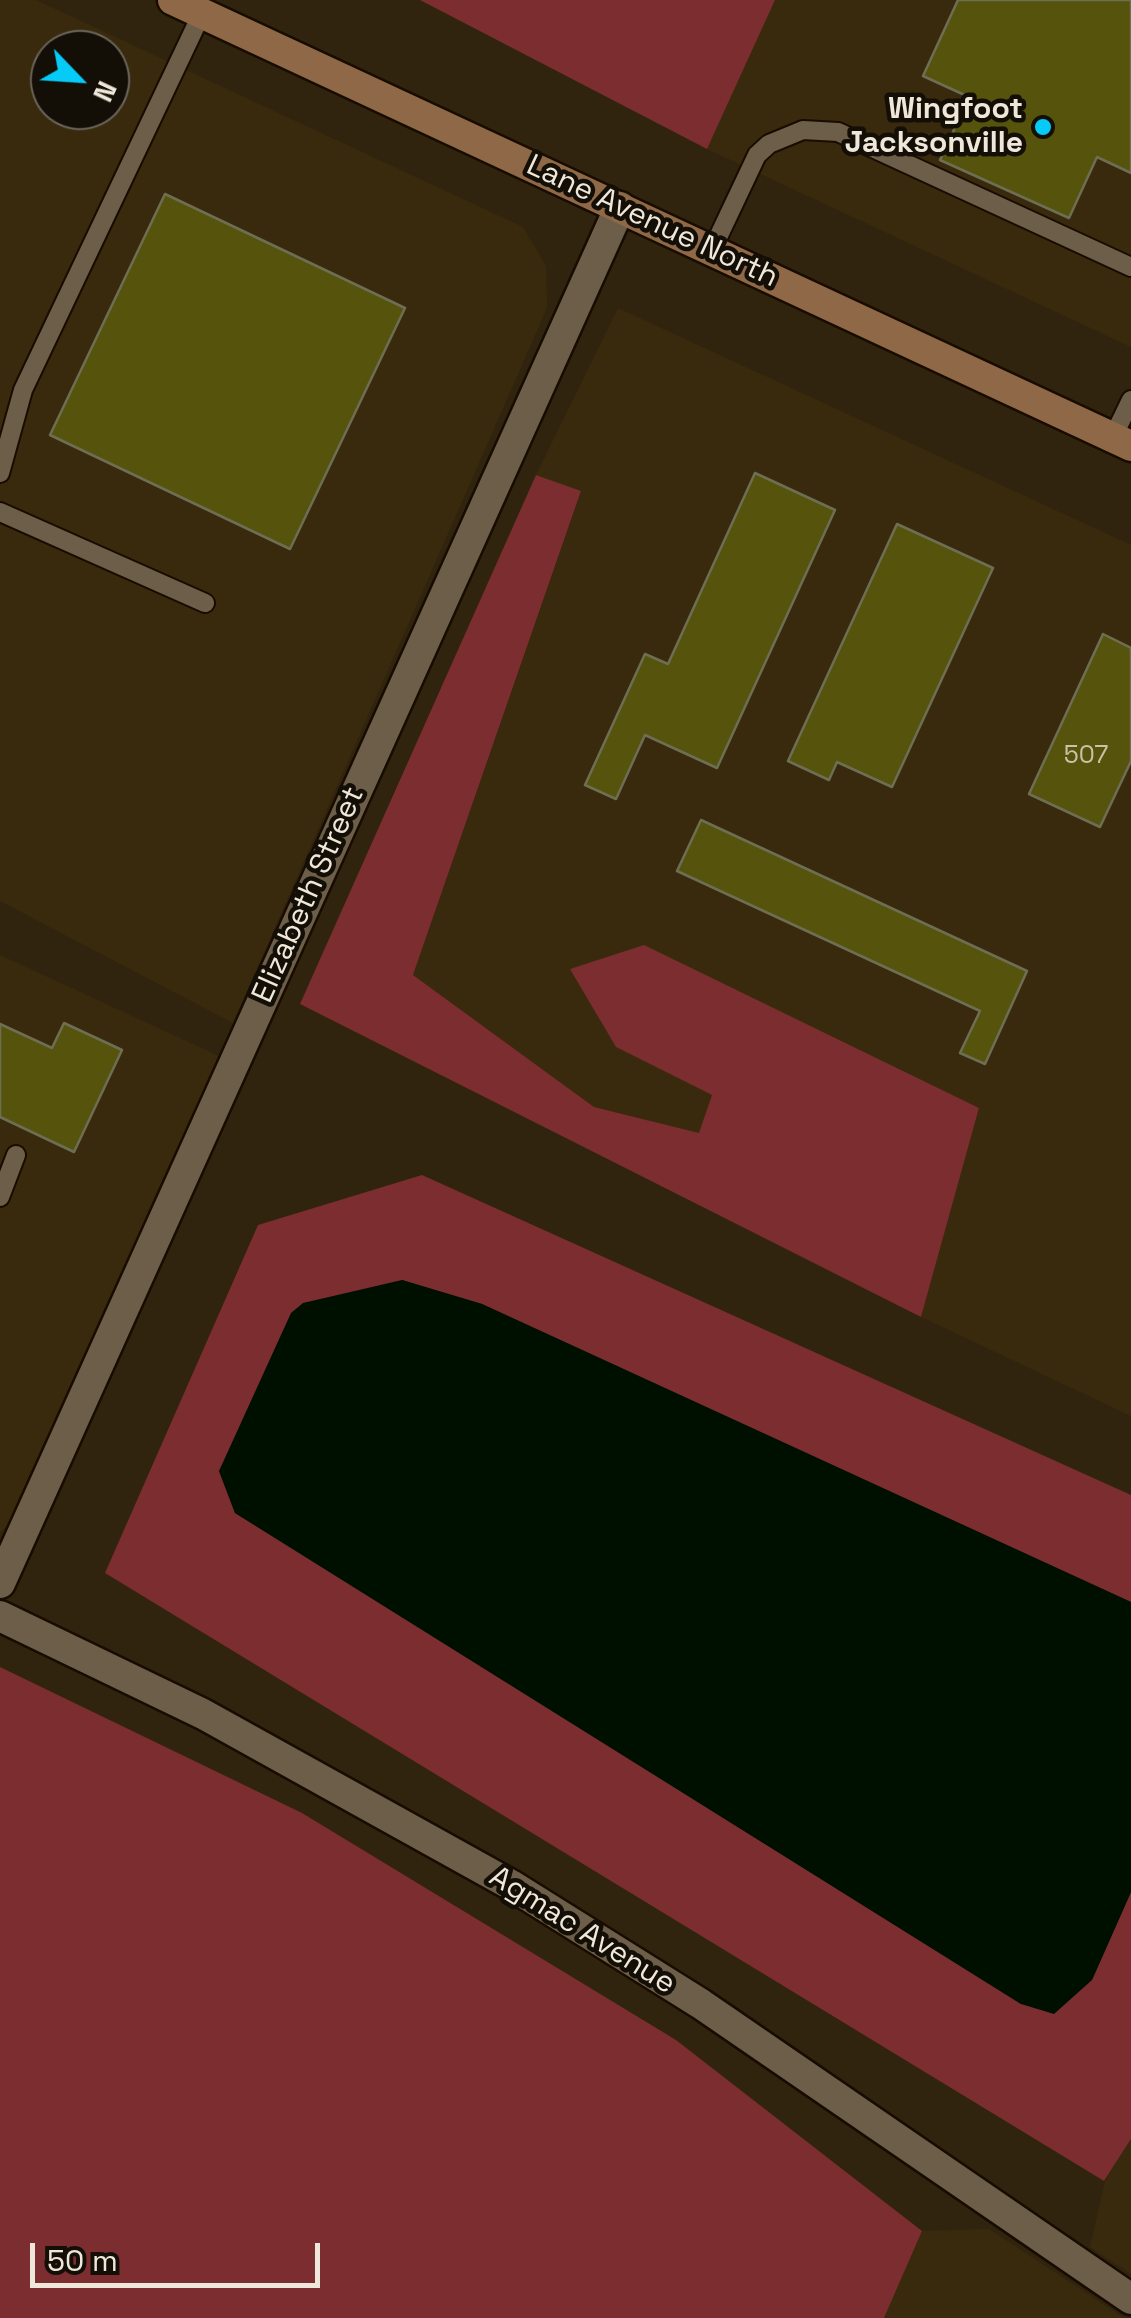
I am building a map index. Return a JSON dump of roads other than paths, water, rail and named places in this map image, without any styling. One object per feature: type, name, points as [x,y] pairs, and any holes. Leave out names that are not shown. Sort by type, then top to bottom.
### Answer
[{"type":"main road","name":"Lane Avenue North","points":[[173,0],[1122,442]]},
{"type":"street","name":"Elizabeth Street","points":[[0,1583],[620,207]]},
{"type":"street","name":"Agmac Avenue","points":[[0,1616],[203,1714],[510,1885],[702,2004],[1131,2300]]},
{"type":"lane","points":[[0,473],[24,390],[202,13]]},
{"type":"lane","points":[[712,250],[757,155],[769,144],[803,130],[838,132],[1131,267]]},
{"type":"lane","points":[[1122,442],[1131,400]]},
{"type":"lane","points":[[0,512],[205,603]]},
{"type":"lane","points":[[0,1198],[16,1156]]},
{"type":"place","name":"Wingfoot Jacksonville","points":[[1043,127]]}]
